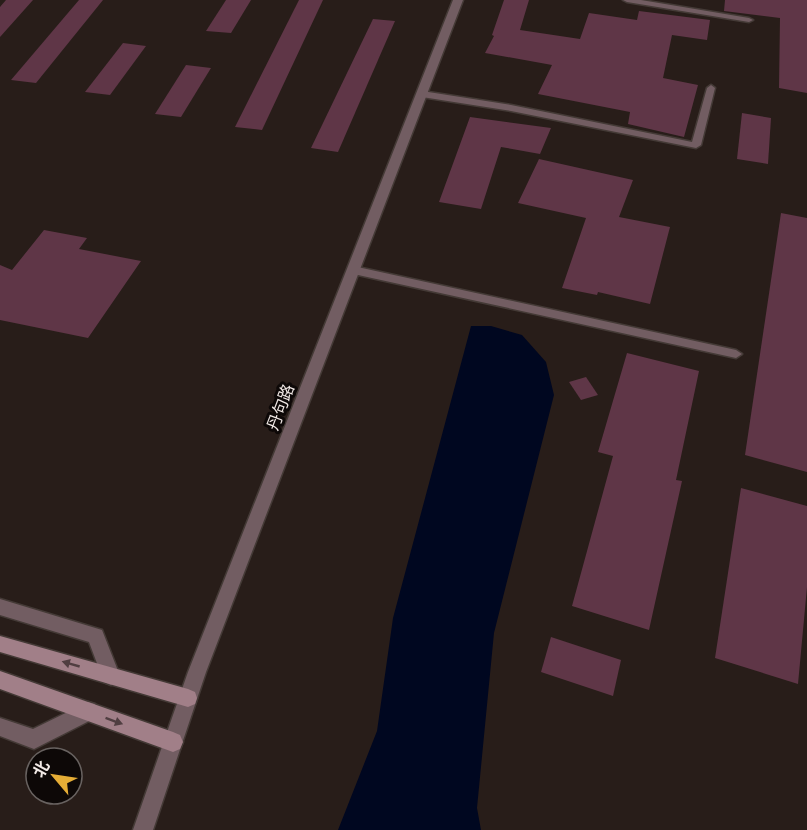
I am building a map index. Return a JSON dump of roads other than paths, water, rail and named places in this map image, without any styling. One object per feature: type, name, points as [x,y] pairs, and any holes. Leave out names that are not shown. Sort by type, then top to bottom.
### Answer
[{"type":"main road","points":[[0,644],[188,698]]},
{"type":"main road","points":[[0,680],[173,742]]},
{"type":"street","name":"丹句路","points":[[143,830],[188,698],[458,0]]},
{"type":"street","points":[[0,606],[96,636],[111,676]]},
{"type":"street","points":[[0,727],[34,739],[88,711]]},
{"type":"lane","points":[[627,0],[749,20]]},
{"type":"lane","points":[[422,94],[511,108],[696,145],[711,88]]},
{"type":"lane","points":[[353,270],[736,354]]},
{"type":"water","points":[[471,326],[491,326],[522,335],[546,362],[554,395],[494,633],[477,808],[481,830],[338,830],[377,731],[393,618]]}]
